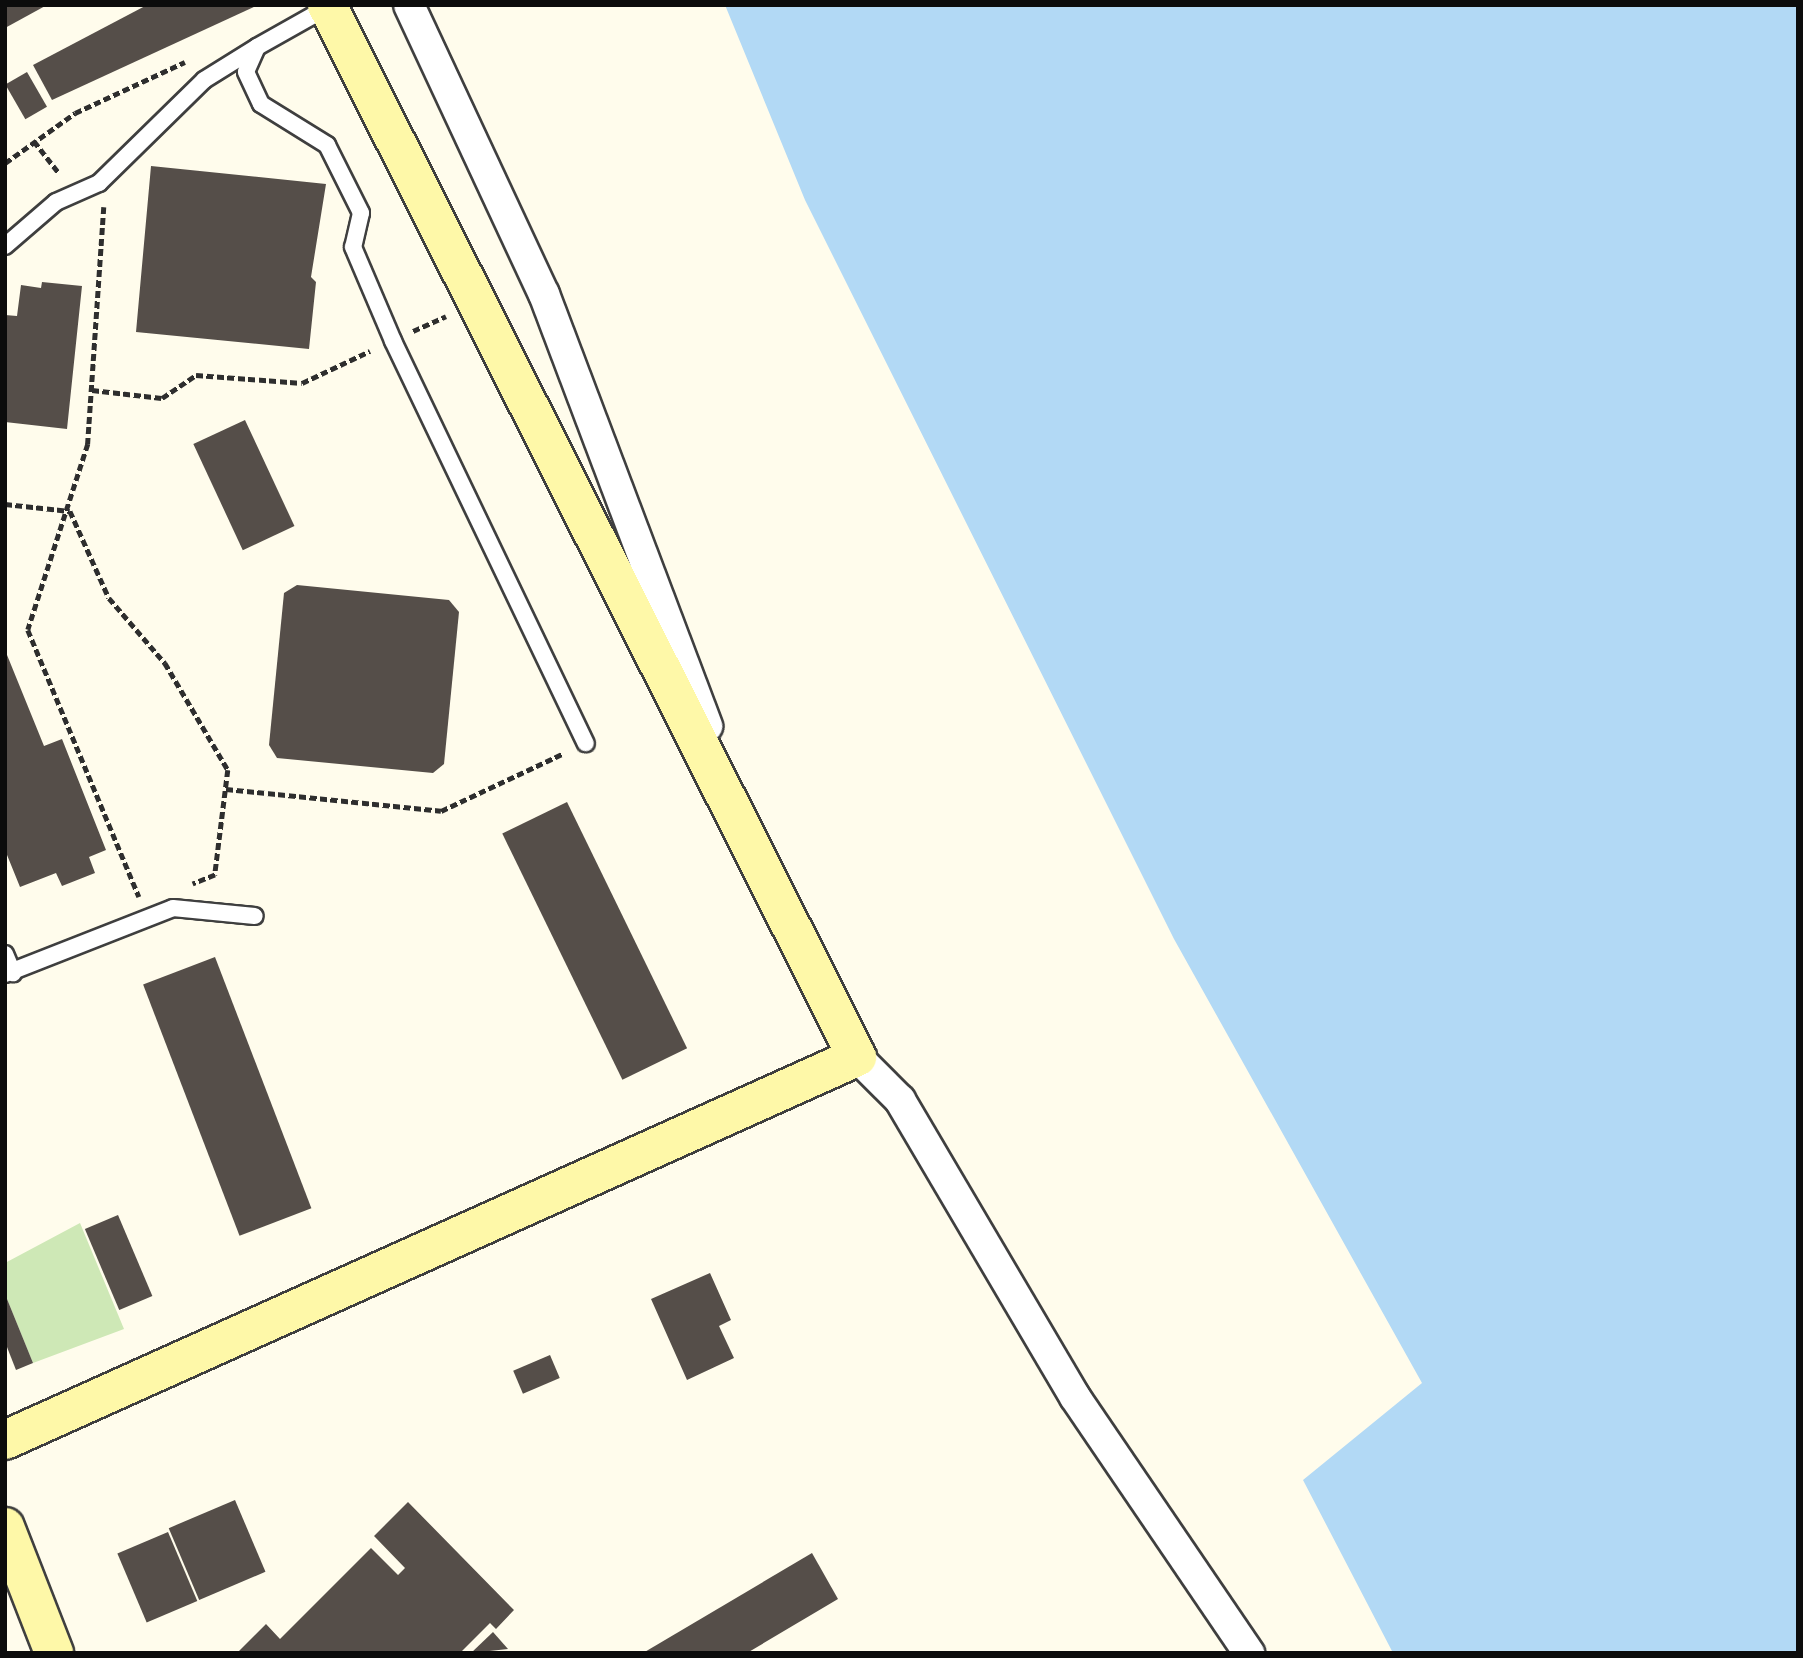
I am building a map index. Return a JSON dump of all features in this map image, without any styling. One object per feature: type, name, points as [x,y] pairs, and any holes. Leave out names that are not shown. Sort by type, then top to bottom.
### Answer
[{"type":"street","points":[[409,5],[544,294],[761,869]]},
{"type":"street","points":[[327,6],[857,1057],[900,1100],[1075,1396],[1249,1653]]},
{"type":"street","points":[[5,1440],[857,1057]]},
{"type":"street","points":[[5,1527],[54,1653]]},
{"type":"lane","points":[[5,246],[75,194],[99,183],[204,79],[327,6]]},
{"type":"lane","points":[[257,47],[246,72],[261,103],[327,145],[361,213],[353,247],[393,341],[586,743]]},
{"type":"lane","points":[[5,954],[9,974],[173,908],[255,916]]},
{"type":"path","points":[[5,163],[75,113],[197,56]]},
{"type":"path","points":[[34,141],[75,194],[106,208],[88,444],[71,511],[28,630],[142,904],[154,900]]},
{"type":"path","points":[[92,390],[162,398],[196,375],[302,383],[447,316]]},
{"type":"path","points":[[5,504],[71,511]]},
{"type":"path","points":[[71,511],[109,598],[165,663],[228,770],[215,875],[178,890]]},
{"type":"path","points":[[226,789],[441,811],[586,743]]},
{"type":"green space","points":[[80,1223],[124,1329],[33,1363],[5,1294],[5,1263]]},
{"type":"water","points":[[725,5],[1798,5],[1798,1653],[1393,1653],[1303,1480],[1422,1383],[1174,939],[805,200]]},
{"type":"building","points":[[5,5],[47,5],[5,28]]},
{"type":"building","points":[[147,5],[258,5],[52,100],[33,65]]},
{"type":"building","points":[[27,72],[47,107],[25,119],[5,84]]},
{"type":"building","points":[[151,166],[326,184],[311,277],[316,282],[309,349],[136,332]]},
{"type":"building","points":[[42,282],[82,286],[67,429],[5,422],[5,315],[17,316],[21,285],[41,288]]},
{"type":"building","points":[[245,420],[294,526],[243,550],[193,444]]},
{"type":"building","points":[[297,585],[449,600],[459,612],[444,764],[433,773],[277,758],[269,745],[284,593]]},
{"type":"building","points":[[5,650],[44,746],[62,739],[106,850],[89,857],[95,873],[62,886],[56,873],[20,887],[5,850]]},
{"type":"building","points":[[567,802],[687,1048],[622,1080],[502,834]]},
{"type":"building","points":[[215,957],[311,1208],[240,1236],[143,985]]},
{"type":"building","points":[[118,1215],[152,1296],[119,1310],[85,1229]]},
{"type":"building","points":[[710,1273],[731,1320],[719,1326],[734,1358],[687,1380],[651,1299]]},
{"type":"building","points":[[5,1294],[33,1363],[16,1370],[5,1342]]},
{"type":"building","points":[[550,1355],[560,1378],[523,1394],[513,1371]]},
{"type":"building","points":[[235,1500],[265,1572],[199,1600],[169,1528]]},
{"type":"building","points":[[408,1502],[514,1610],[496,1629],[490,1623],[460,1653],[237,1653],[266,1624],[280,1639],[371,1548],[398,1575],[405,1568],[374,1536]]},
{"type":"building","points":[[168,1532],[197,1601],[147,1623],[117,1553]]},
{"type":"building","points":[[812,1553],[838,1599],[747,1653],[643,1653]]},
{"type":"building","points":[[493,1632],[508,1649],[471,1653]]}]
